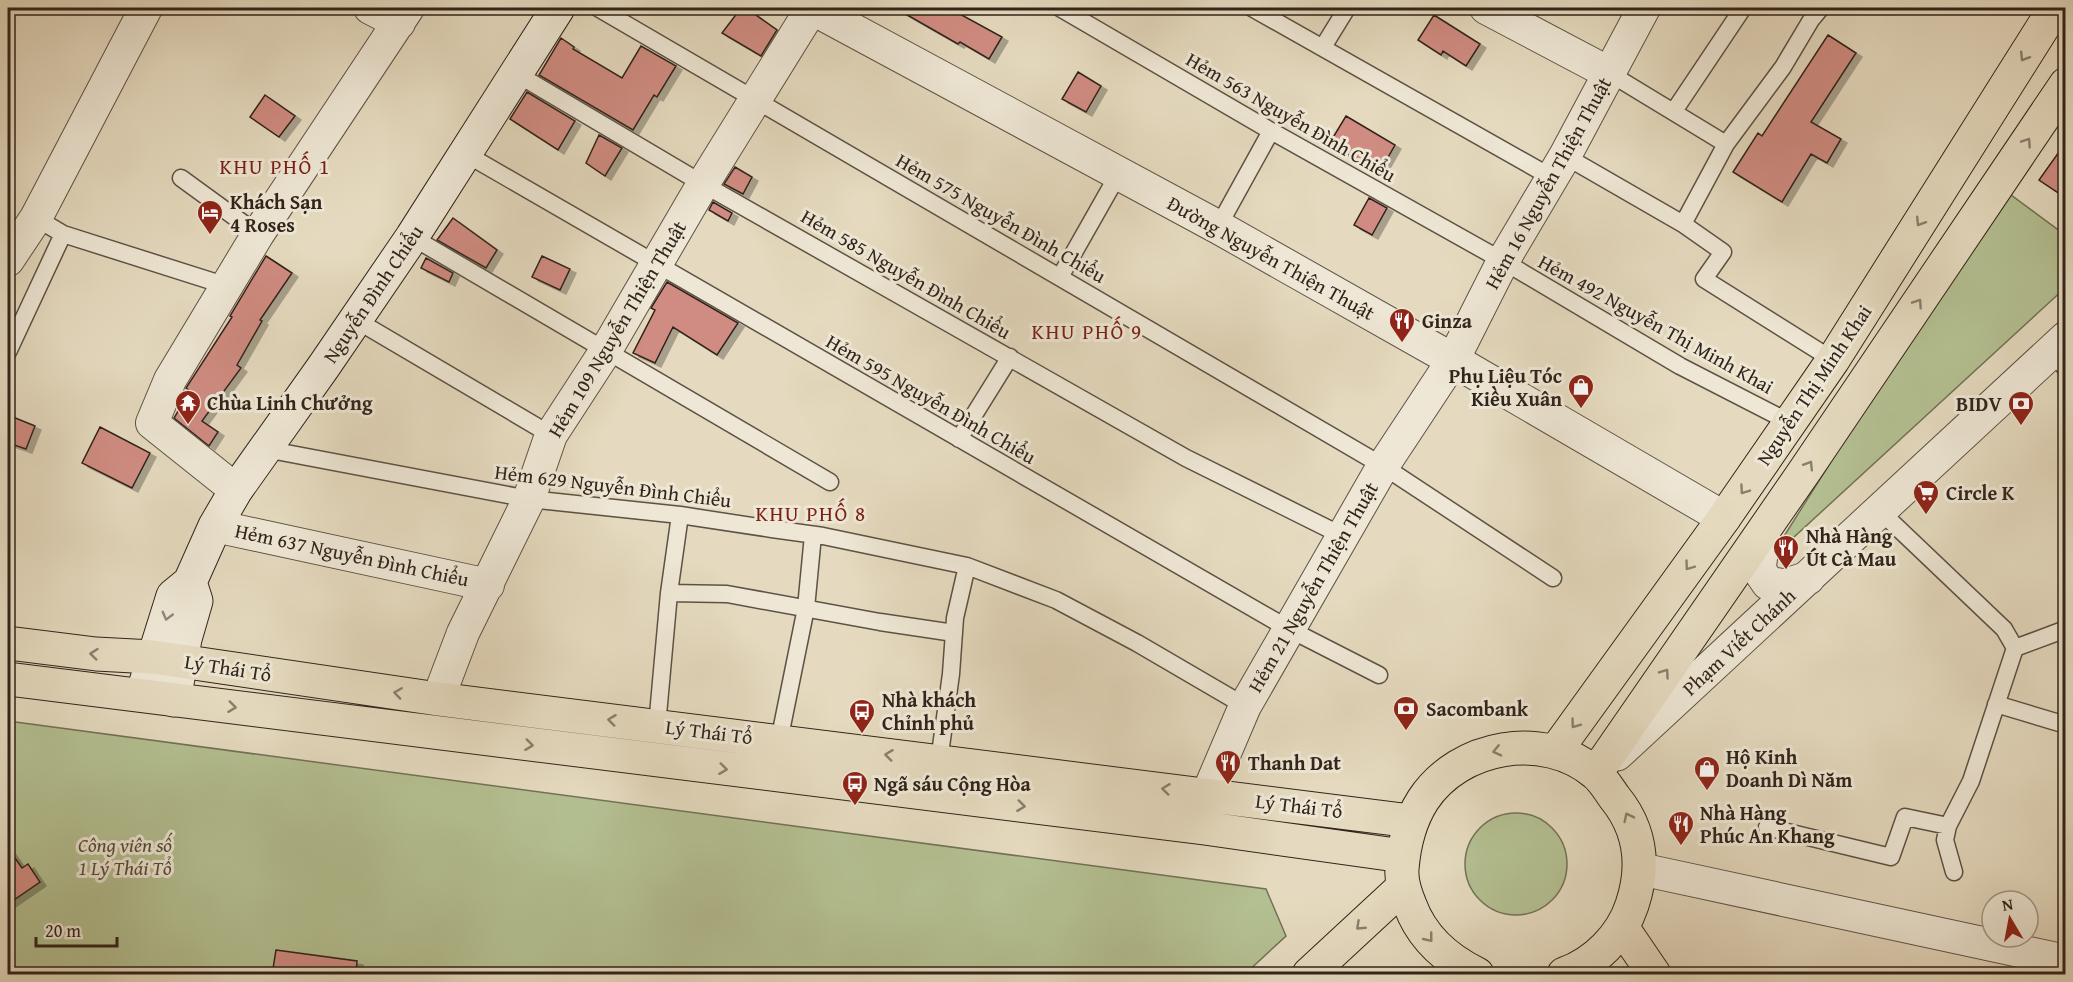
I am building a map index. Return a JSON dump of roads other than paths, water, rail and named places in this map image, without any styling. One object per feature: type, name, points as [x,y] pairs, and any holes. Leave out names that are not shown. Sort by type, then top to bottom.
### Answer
[{"type":"main road","name":"Nguyễn Thị Minh Khai","points":[[1555,752],[1724,518],[1833,360],[2055,8]]},
{"type":"main road","name":"Nguyễn Thị Minh Khai","points":[[1596,773],[1764,531],[2066,84]]},
{"type":"main road","name":"Lý Thái Tổ","points":[[8,643],[96,654],[167,659],[438,699],[486,722],[1204,828],[1403,871]]},
{"type":"main road","name":"Lý Thái Tổ","points":[[8,679],[174,700],[486,722],[657,726],[1412,821]]},
{"type":"main road","points":[[1477,975],[1458,965],[1440,951],[1425,934],[1413,915],[1403,871],[1412,821],[1423,799],[1439,781],[1459,765],[1481,754],[1506,748],[1530,748],[1555,752],[1596,773],[1628,814],[1637,841],[1640,869],[1637,890],[1615,950],[1564,975]]},
{"type":"main road","points":[[1309,975],[1403,871]]},
{"type":"main road","points":[[1615,950],[1654,975]]},
{"type":"street","points":[[8,260],[36,218],[146,8]]},
{"type":"street","points":[[236,490],[152,423],[170,380],[258,234],[404,15],[370,8]]},
{"type":"street","name":"Nguyễn Đình Chiểu","points":[[167,659],[185,639],[196,601],[190,582],[215,526],[236,490],[412,237],[558,8]]},
{"type":"street","name":"Hẻm 109 Nguyễn Thiện Thuật","points":[[438,699],[463,633],[529,499],[551,435],[605,352],[703,184],[812,8]]},
{"type":"street","name":"Đường Nguyễn Thiện Thuật","points":[[812,8],[1218,227],[1453,360],[1724,518]]},
{"type":"street","points":[[1486,8],[1609,73]]},
{"type":"street","name":"Hẻm 16 Nguyễn Thiện Thuật","points":[[1453,360],[1503,261],[1558,167],[1644,8]]},
{"type":"street","name":"Phạm Viết Chánh","points":[[1596,773],[1879,510],[2061,353]]},
{"type":"street","name":"Hẻm 21 Nguyễn Thiện Thuật","points":[[1204,828],[1207,795],[1245,706],[1383,466],[1453,360]]},
{"type":"street","name":"Hẻm 637 Nguyễn Ðình Chiểu","points":[[215,526],[488,585]]},
{"type":"street","points":[[1764,531],[1759,570],[1768,583],[1784,586],[1808,578]]},
{"type":"street","points":[[142,695],[167,659]]},
{"type":"street","points":[[167,659],[174,700]]},
{"type":"street","points":[[1640,869],[2066,961]]},
{"type":"lane","name":"Hẻm 575 Nguyễn Ðình Chiểu","points":[[598,8],[1383,466],[1553,578]]},
{"type":"lane","name":"Hẻm 563 Nguyễn Ðình Chiểu","points":[[1060,8],[1503,261]]},
{"type":"lane","points":[[1252,8],[1323,47],[1558,167],[1683,224],[1723,252],[1704,279],[1833,360]]},
{"type":"lane","points":[[1323,47],[1347,8]]},
{"type":"lane","points":[[1674,111],[1743,8]]},
{"type":"lane","points":[[1683,224],[1726,144],[1783,67],[1811,20],[1821,8]]},
{"type":"lane","points":[[1609,73],[1726,144]]},
{"type":"lane","name":"Hẻm 585 Nguyễn Ðình Chiểu","points":[[517,74],[703,184],[1186,458],[1343,536]]},
{"type":"lane","points":[[1218,227],[1271,130]]},
{"type":"lane","name":"Hẻm 595 Nguyễn Ðình Chiểu","points":[[466,154],[1289,629],[1379,675]]},
{"type":"lane","points":[[1060,277],[1119,173]]},
{"type":"lane","points":[[181,178],[258,234]]},
{"type":"lane","points":[[36,218],[63,234],[227,286]]},
{"type":"lane","points":[[8,352],[63,234]]},
{"type":"lane","points":[[412,237],[830,482]]},
{"type":"lane","name":"Hẻm 492 Nguyễn Thị Minh Khai","points":[[1503,261],[1680,366],[1789,422]]},
{"type":"lane","points":[[356,320],[551,435]]},
{"type":"lane","points":[[959,439],[1010,357]]},
{"type":"lane","name":"Hẻm 629 Nguyễn Ðình Chiểu","points":[[265,449],[529,499],[680,515],[813,535],[967,566],[1056,600],[1137,643],[1245,706]]},
{"type":"lane","points":[[1879,510],[2004,629],[2015,648],[1971,781],[1948,825],[1945,840],[1953,872]]},
{"type":"lane","points":[[657,726],[669,593],[680,515]]},
{"type":"lane","points":[[780,741],[806,608],[813,535]]},
{"type":"lane","points":[[939,761],[951,674],[955,618],[967,566]]},
{"type":"lane","points":[[669,593],[727,594],[954,633]]},
{"type":"lane","points":[[2015,648],[2066,629]]},
{"type":"lane","points":[[1996,704],[2066,725]]},
{"type":"lane","points":[[1767,827],[1891,857],[1905,817],[1948,825]]},
{"type":"place","name":"Khách Sạn 4 Roses","points":[[210,236]]},
{"type":"place","name":"Ginza","points":[[1402,344]]},
{"type":"place","name":"Phụ Liệu Tóc Kiều Xuân","points":[[1581,410]]},
{"type":"place","name":"Chùa Linh Chưởng","points":[[188,426]]},
{"type":"place","name":"BIDV","points":[[2021,427]]},
{"type":"place","name":"Circle K","points":[[1926,516]]},
{"type":"place","name":"Nhà Hàng Út Cà Mau","points":[[1786,571]]},
{"type":"place","name":"Sacombank","points":[[1406,732]]},
{"type":"place","name":"Nhà khách Chỉnh phủ","points":[[862,735]]},
{"type":"place","name":"Thanh Dat","points":[[1228,786]]},
{"type":"place","name":"Hộ Kinh Doanh Dì Năm","points":[[1707,792]]},
{"type":"place","name":"Ngã sáu Cộng Hòa","points":[[855,807]]},
{"type":"place","name":"Nhà Hàng Phúc An Khang","points":[[1681,847]]},
{"type":"district","name":"KHU PHỐ 1","points":[[275,167]]},
{"type":"district","name":"KHU PHỐ 9","points":[[1087,332]]},
{"type":"district","name":"KHU PHỐ 8","points":[[811,514]]},
{"type":"park label","name":"Công viên số 1 Lý Thái Tổ","points":[[125,856]]}]
